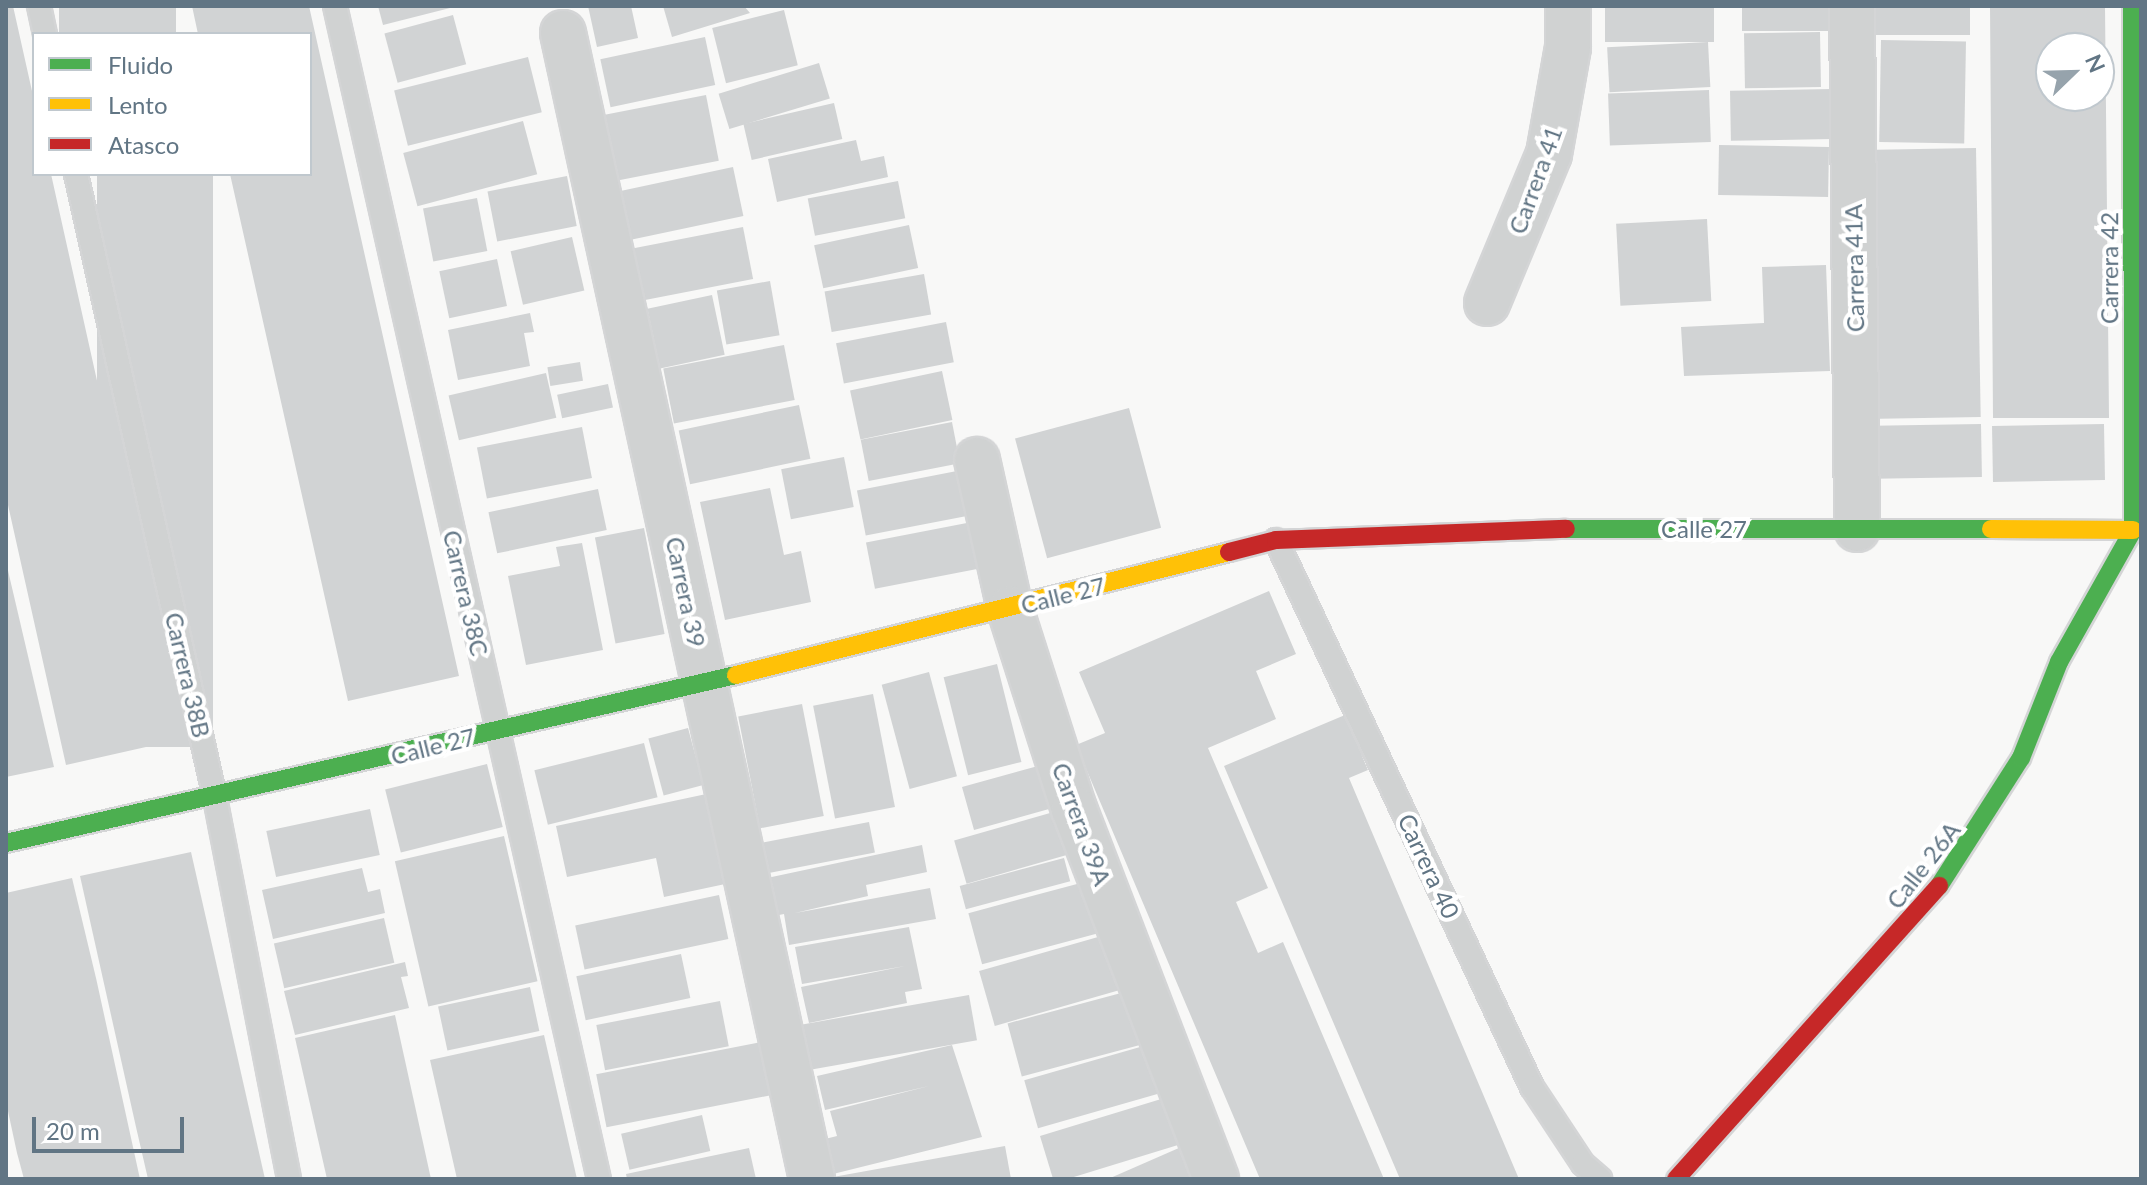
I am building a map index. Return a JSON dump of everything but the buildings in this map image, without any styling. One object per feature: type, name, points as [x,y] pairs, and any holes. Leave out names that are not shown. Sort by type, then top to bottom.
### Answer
[{"type":"street","name":"Carrera 41","points":[[1487,303],[1549,154],[1568,47],[1568,6]]},
{"type":"street","name":"Carrera 41A","points":[[1852,6],[1857,529]]},
{"type":"street","name":"Carrera 42","points":[[2132,6],[2137,530]]},
{"type":"street","name":"Carrera 39","points":[[560,20],[812,1179]]},
{"type":"street","name":"Carrera 39A","points":[[977,460],[1010,609],[1074,809],[1216,1179]]},
{"type":"street","name":"Calle 27","points":[[6,843],[215,798],[706,683],[1276,540],[1600,528],[2137,530]]},
{"type":"street","name":"Calle 26A","points":[[1676,1179],[1949,875],[2021,758],[2059,662],[2137,530]]},
{"type":"lane","points":[[39,6],[45,32]]},
{"type":"lane","name":"Carrera 38C","points":[[335,6],[599,1179]]},
{"type":"lane","name":"Carrera 38B","points":[[76,176],[215,798],[289,1179]]},
{"type":"lane","name":"Carrera 40","points":[[1276,540],[1532,1087],[1583,1164],[1600,1179]]},
{"type":"traffic: fast","points":[[2132,6],[2133,530]]},
{"type":"traffic: fast","points":[[1566,529],[1991,529]]},
{"type":"traffic: fast","points":[[1939,886],[2021,758],[2059,662],[2133,530]]},
{"type":"traffic: fast","points":[[6,843],[736,675]]},
{"type":"traffic: slow","points":[[1991,529],[2133,530]]},
{"type":"traffic: slow","points":[[736,675],[1229,552]]},
{"type":"traffic: jam","points":[[1229,552],[1276,540],[1566,529]]},
{"type":"traffic: jam","points":[[1676,1179],[1939,886]]}]
